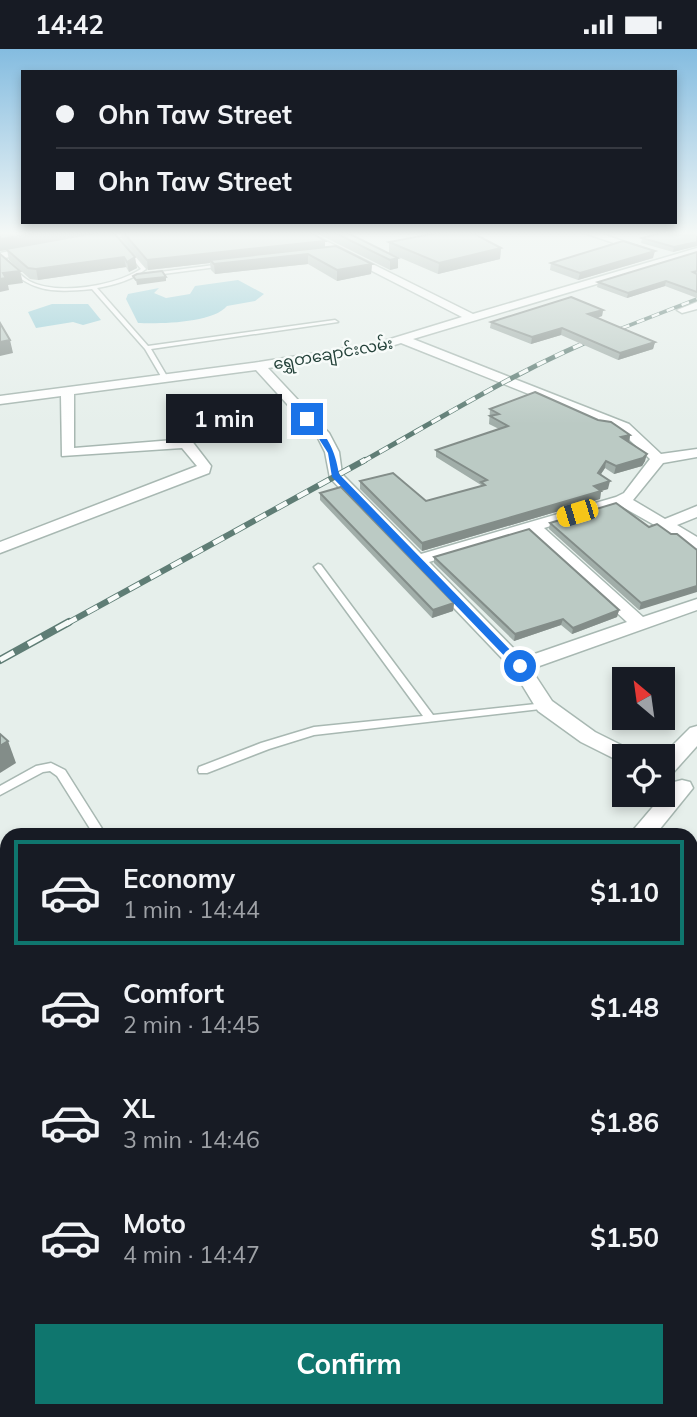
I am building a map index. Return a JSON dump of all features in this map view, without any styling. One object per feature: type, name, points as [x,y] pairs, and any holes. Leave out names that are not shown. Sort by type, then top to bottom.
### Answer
[{"type":"street","points":[[428,296],[474,319]]},
{"type":"street","name":"ရွှေတချောင်းလမ်း","points":[[0,400],[343,353],[404,339],[549,296]]},
{"type":"street","points":[[682,310],[697,305]]},
{"type":"street","points":[[404,339],[624,427],[658,459]]},
{"type":"street","points":[[258,366],[324,436],[332,453],[335,475],[520,666],[545,706],[589,737],[612,749]]},
{"type":"street","points":[[0,548],[204,470],[204,466],[186,443],[67,453],[68,391]]},
{"type":"street","points":[[419,560],[621,500],[629,496],[658,459],[697,453]]},
{"type":"street","points":[[621,500],[697,544]]},
{"type":"street","points":[[664,524],[697,512]]},
{"type":"street","points":[[533,527],[640,624]]},
{"type":"street","points":[[520,666],[697,604]]},
{"type":"street","points":[[675,756],[697,733]]},
{"type":"street","points":[[647,828],[681,787]]},
{"type":"lane","points":[[101,296],[147,348],[165,378]]},
{"type":"lane","points":[[147,348],[335,322]]},
{"type":"lane","points":[[318,567],[430,718]]},
{"type":"lane","points":[[203,770],[314,731],[545,706]]},
{"type":"lane","points":[[0,791],[40,769],[51,767],[61,773],[96,828]]},
{"type":"water","points":[[127,296],[166,298],[262,296],[255,301],[227,306],[210,316],[172,323],[138,323],[126,299]]},
{"type":"water","points":[[52,304],[88,304],[101,320],[83,325],[73,322],[36,328],[28,312]]},
{"type":"building","points":[[571,297],[603,310],[588,314],[655,342],[620,353],[562,328],[532,337],[491,322]]},
{"type":"building","points":[[0,323],[10,340],[0,342]]},
{"type":"building","points":[[535,392],[598,420],[611,422],[630,435],[621,437],[647,454],[643,458],[616,466],[606,461],[598,473],[610,481],[594,486],[601,491],[422,543],[360,481],[393,473],[426,501],[485,485],[481,482],[487,480],[436,450],[508,426],[490,416],[499,414],[490,409]]},
{"type":"building","points":[[341,487],[454,603],[433,610],[320,493]]},
{"type":"building","points":[[616,503],[649,527],[657,524],[671,534],[677,534],[697,550],[697,586],[641,603],[550,523]]},
{"type":"building","points":[[529,529],[619,610],[573,628],[563,619],[515,634],[434,557]]},
{"type":"building","points":[[0,734],[8,741],[0,746]]},
{"type":"railway","points":[[607,334],[697,299]]},
{"type":"railway","points":[[362,462],[515,376],[611,332]]},
{"type":"railway","points":[[66,624],[365,460]]},
{"type":"railway","points":[[0,660],[69,622]]},
{"type":"route","points":[[307,419],[324,436],[332,453],[335,475],[520,666]]}]
